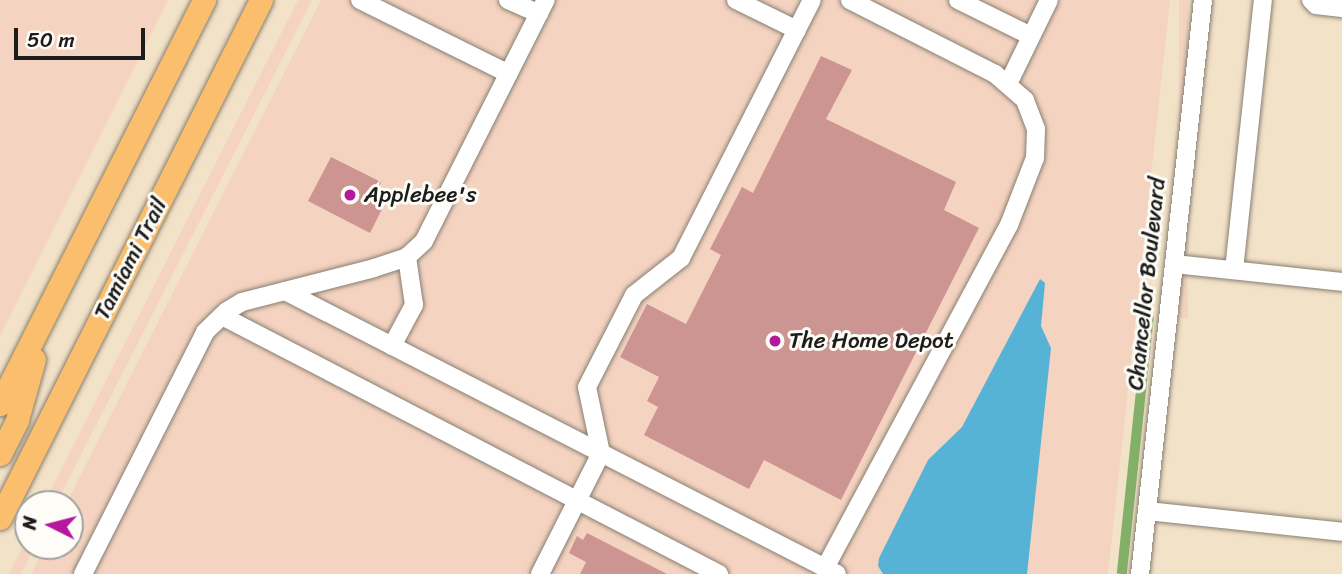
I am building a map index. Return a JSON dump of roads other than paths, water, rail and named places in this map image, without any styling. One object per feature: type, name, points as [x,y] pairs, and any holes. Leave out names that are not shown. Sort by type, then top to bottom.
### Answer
[{"type":"main road","points":[[0,404],[204,0]]},
{"type":"main road","name":"Tamiami Trail","points":[[0,518],[261,0]]},
{"type":"main road","points":[[0,454],[17,420],[46,312]]},
{"type":"street","points":[[360,0],[509,74]]},
{"type":"street","points":[[83,574],[205,332],[242,302],[407,257],[424,241],[543,7],[509,0]]},
{"type":"street","points":[[736,0],[797,30]]},
{"type":"street","points":[[540,574],[601,453],[587,387],[634,295],[681,258],[812,0]]},
{"type":"street","points":[[958,0],[1031,36]]},
{"type":"street","points":[[1007,84],[1049,0]]},
{"type":"street","name":"Chancellor Boulevard","points":[[1140,574],[1203,0]]},
{"type":"street","points":[[1234,271],[1263,0]]},
{"type":"street","points":[[1311,0],[1316,5],[1342,8]]},
{"type":"street","points":[[285,291],[831,571],[1009,225],[1035,158],[1036,129],[1025,100],[1007,84],[995,74],[853,1]]},
{"type":"street","points":[[392,346],[414,305],[407,257]]},
{"type":"street","points":[[1174,264],[1342,282]]},
{"type":"street","points":[[222,316],[719,574]]},
{"type":"street","points":[[1147,511],[1342,532]]},
{"type":"water","points":[[1040,279],[1045,283],[1041,326],[1051,348],[1027,574],[883,574],[878,566],[879,558],[928,460],[962,427]]},
{"type":"place","name":"Applebee's","points":[[350,195]]},
{"type":"place","name":"The Home Depot","points":[[775,341]]}]
